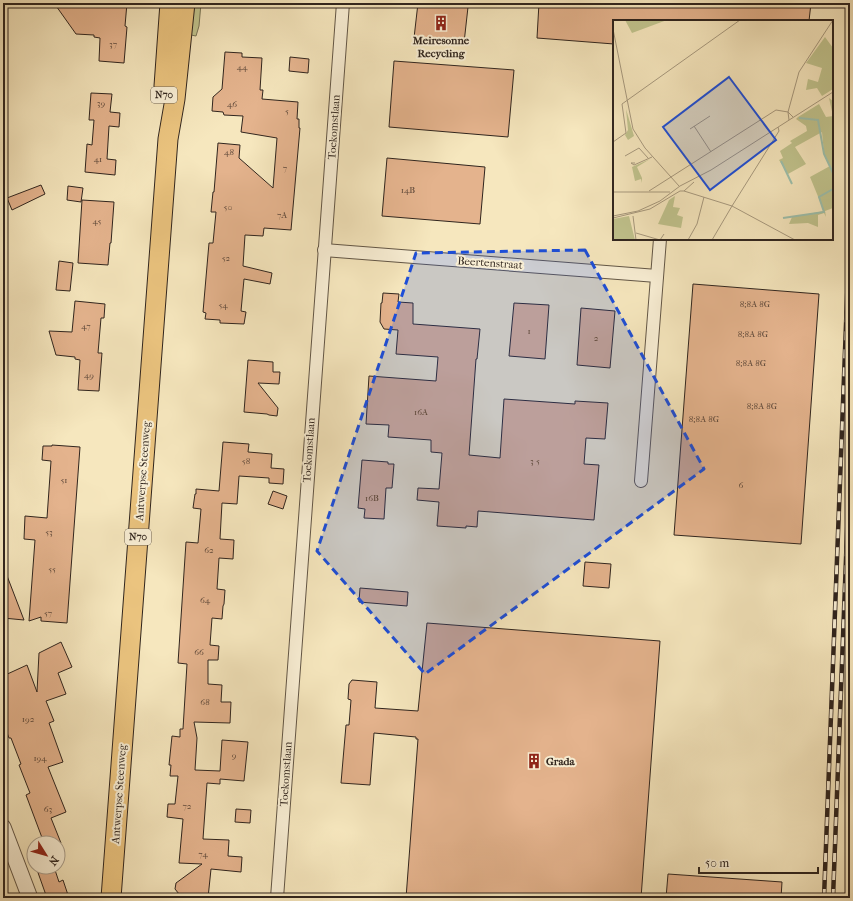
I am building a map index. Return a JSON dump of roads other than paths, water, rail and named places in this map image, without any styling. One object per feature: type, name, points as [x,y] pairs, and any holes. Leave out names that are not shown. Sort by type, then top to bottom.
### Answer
[{"type":"main road","name":"Antwerpse Steenweg","points":[[168,139],[164,102],[170,3]]},
{"type":"main road","name":"Antwerpse Steenweg","points":[[111,898],[168,139],[175,99],[185,3]]},
{"type":"street","name":"Toekomstlaan","points":[[277,898],[343,3]]},
{"type":"street","points":[[641,481],[660,240]]},
{"type":"street","name":"Beertenstraat","points":[[324,250],[657,276]]},
{"type":"street","points":[[3,827],[30,898]]},
{"type":"railway","points":[[824,898],[850,221]]},
{"type":"railway","points":[[833,898],[850,455]]},
{"type":"place","name":"Meiresonne Recycling","points":[[441,23]]},
{"type":"place","name":"Grada","points":[[534,761]]}]
